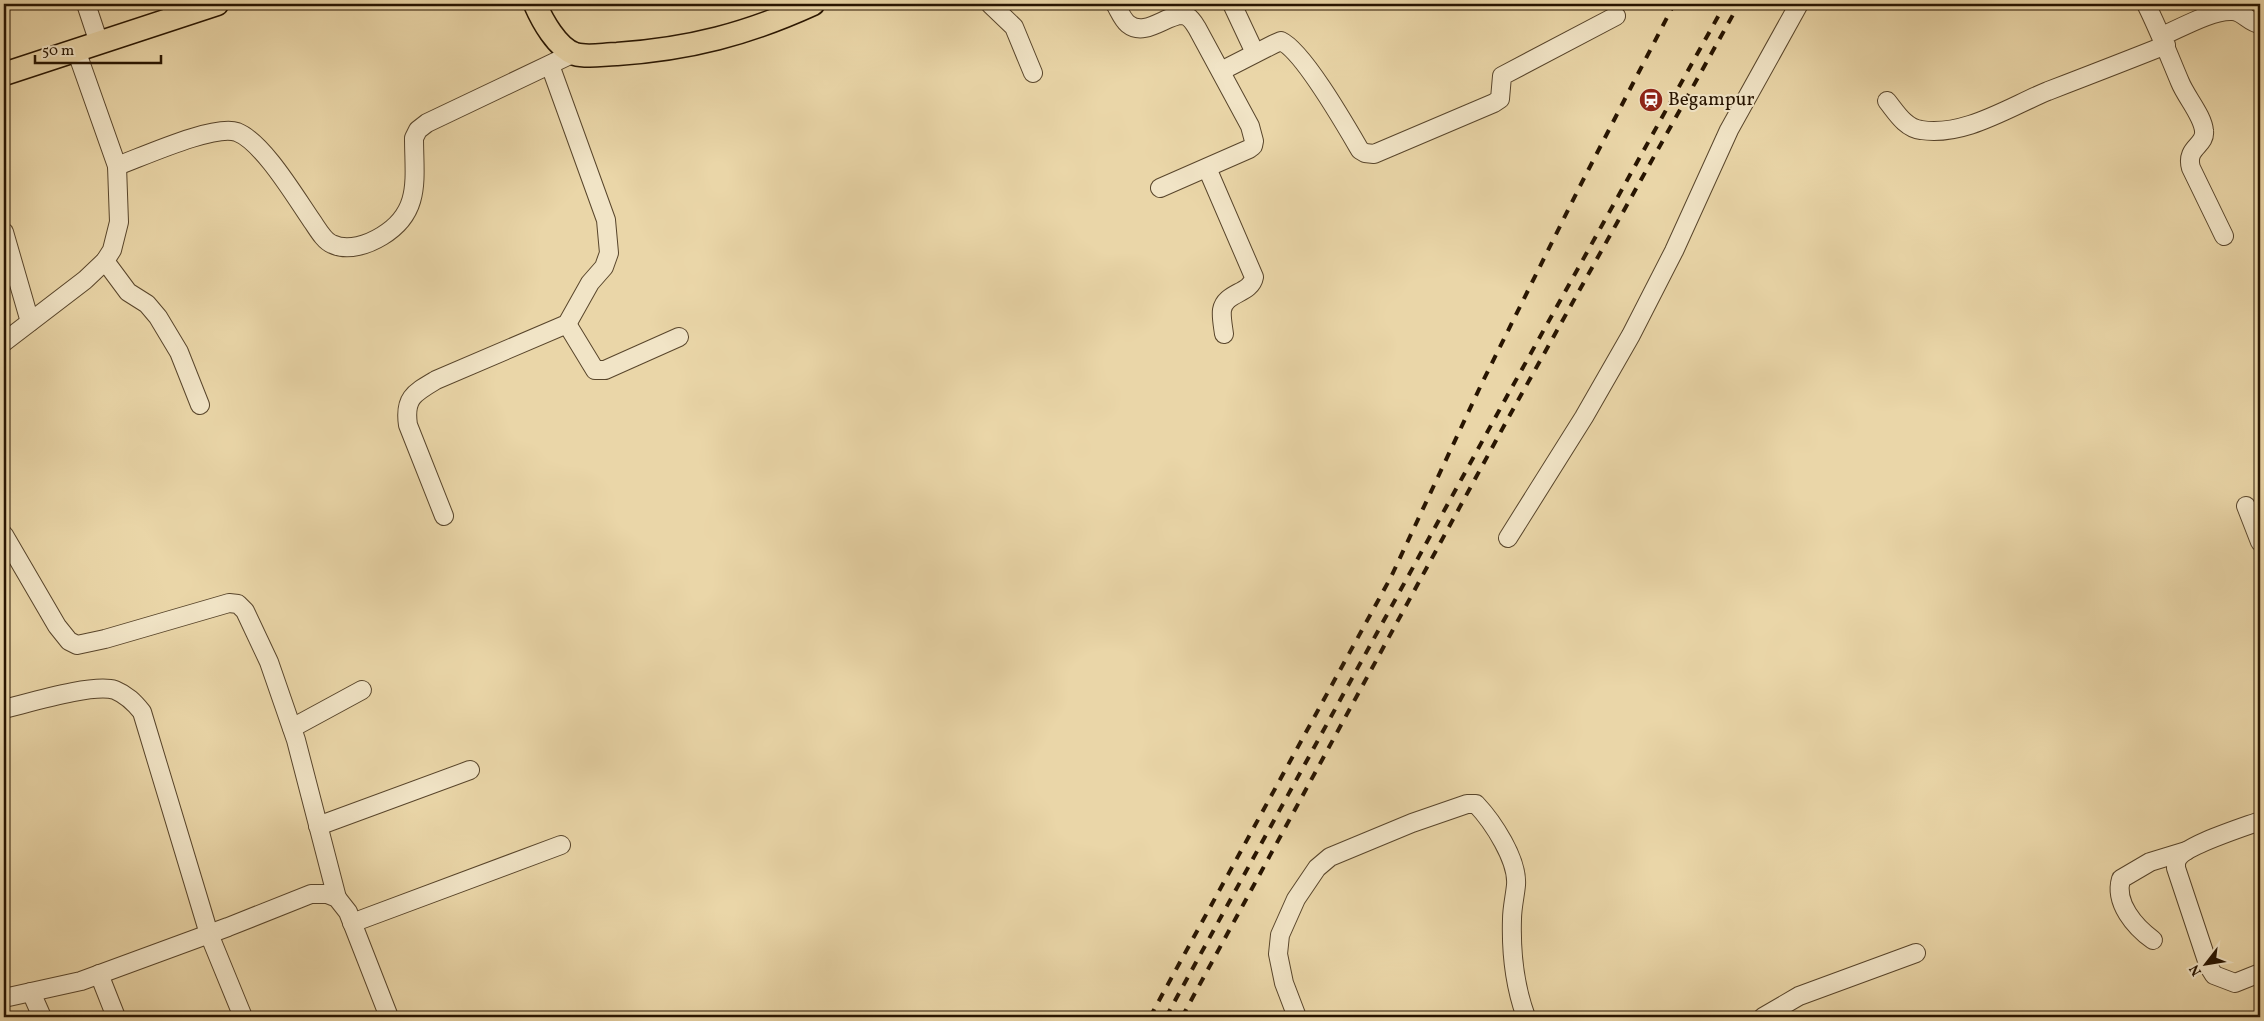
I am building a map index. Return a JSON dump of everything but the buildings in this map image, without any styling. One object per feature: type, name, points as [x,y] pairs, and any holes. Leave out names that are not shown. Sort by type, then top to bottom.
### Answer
[{"type":"main road","points":[[4,74],[217,4]]},
{"type":"main road","points":[[536,4],[544,23],[561,43],[574,53],[587,55],[654,52],[716,40],[775,21],[813,4]]},
{"type":"street","points":[[86,4],[99,43]]},
{"type":"street","points":[[990,4],[1014,27],[1032,73]]},
{"type":"street","points":[[1115,4],[1126,22],[1131,26],[1148,26],[1182,15],[1190,18],[1250,126],[1254,141],[1253,146],[1249,149],[1160,188]]},
{"type":"street","points":[[1232,4],[1255,53]]},
{"type":"street","points":[[1508,538],[1584,417],[1632,334],[1674,251],[1729,130],[1799,4]]},
{"type":"street","points":[[2146,4],[2164,41],[2180,83],[2203,124],[2205,134],[2192,150],[2189,160],[2224,236]]},
{"type":"street","points":[[1887,101],[1904,122],[1912,128],[1944,131],[1978,121],[2046,92],[2164,41],[2218,13],[2233,11],[2241,13],[2260,24]]},
{"type":"street","points":[[1221,71],[1281,41],[1293,49],[1360,150],[1365,153],[1374,154],[1494,103],[1500,99],[1502,76],[1616,16]]},
{"type":"street","points":[[4,342],[86,280],[105,261],[112,250],[119,222],[117,166],[76,50]]},
{"type":"street","points":[[117,166],[220,130],[235,132],[245,137],[268,159],[320,232],[332,244],[350,247],[368,244],[391,231],[406,214],[414,198],[414,138],[418,130],[427,122],[574,53]]},
{"type":"street","points":[[444,516],[408,425],[406,410],[410,400],[417,391],[436,380],[567,324],[590,283],[604,267],[609,253],[606,220],[550,65]]},
{"type":"street","points":[[1207,168],[1254,277],[1253,282],[1248,288],[1230,298],[1224,304],[1222,311],[1224,334]]},
{"type":"street","points":[[4,232],[30,322]]},
{"type":"street","points":[[105,261],[128,292],[146,304],[158,317],[179,352],[200,405]]},
{"type":"street","points":[[567,324],[595,370],[605,370],[679,337]]},
{"type":"street","points":[[2246,506],[2260,542]]},
{"type":"street","points":[[4,535],[58,626],[69,641],[77,645],[105,639],[212,607],[229,603],[238,604],[253,623],[269,662],[292,728],[337,898],[348,912],[389,1017]]},
{"type":"street","points":[[4,708],[97,688],[114,690],[131,699],[142,712],[209,934],[242,1017]]},
{"type":"street","points":[[292,728],[362,690]]},
{"type":"street","points":[[318,826],[470,770]]},
{"type":"street","points":[[1297,1017],[1284,984],[1278,954],[1280,935],[1296,899],[1317,868],[1330,857],[1412,823],[1467,804],[1476,804],[1486,814],[1506,848],[1514,871],[1516,885],[1511,920],[1513,953],[1521,1004],[1526,1017]]},
{"type":"street","points":[[2153,940],[2136,927],[2121,899],[2119,888],[2122,879],[2150,862],[2187,850],[2260,821]]},
{"type":"street","points":[[352,923],[561,845]]},
{"type":"street","points":[[2187,850],[2177,859],[2176,868],[2211,971],[2214,976],[2235,983],[2260,974]]},
{"type":"street","points":[[4,998],[81,981],[311,894],[326,894],[337,898]]},
{"type":"street","points":[[1763,1017],[1800,996],[1916,953]]},
{"type":"street","points":[[99,974],[116,1017]]},
{"type":"street","points":[[31,992],[42,1017]]},
{"type":"railway","points":[[1150,1017],[1391,577],[1482,383],[1580,186],[1674,4]]},
{"type":"railway","points":[[1166,1017],[1725,4]]},
{"type":"railway","points":[[1182,1017],[1511,413],[1739,4]]},
{"type":"place","name":"Begampur","points":[[1651,100]]}]
